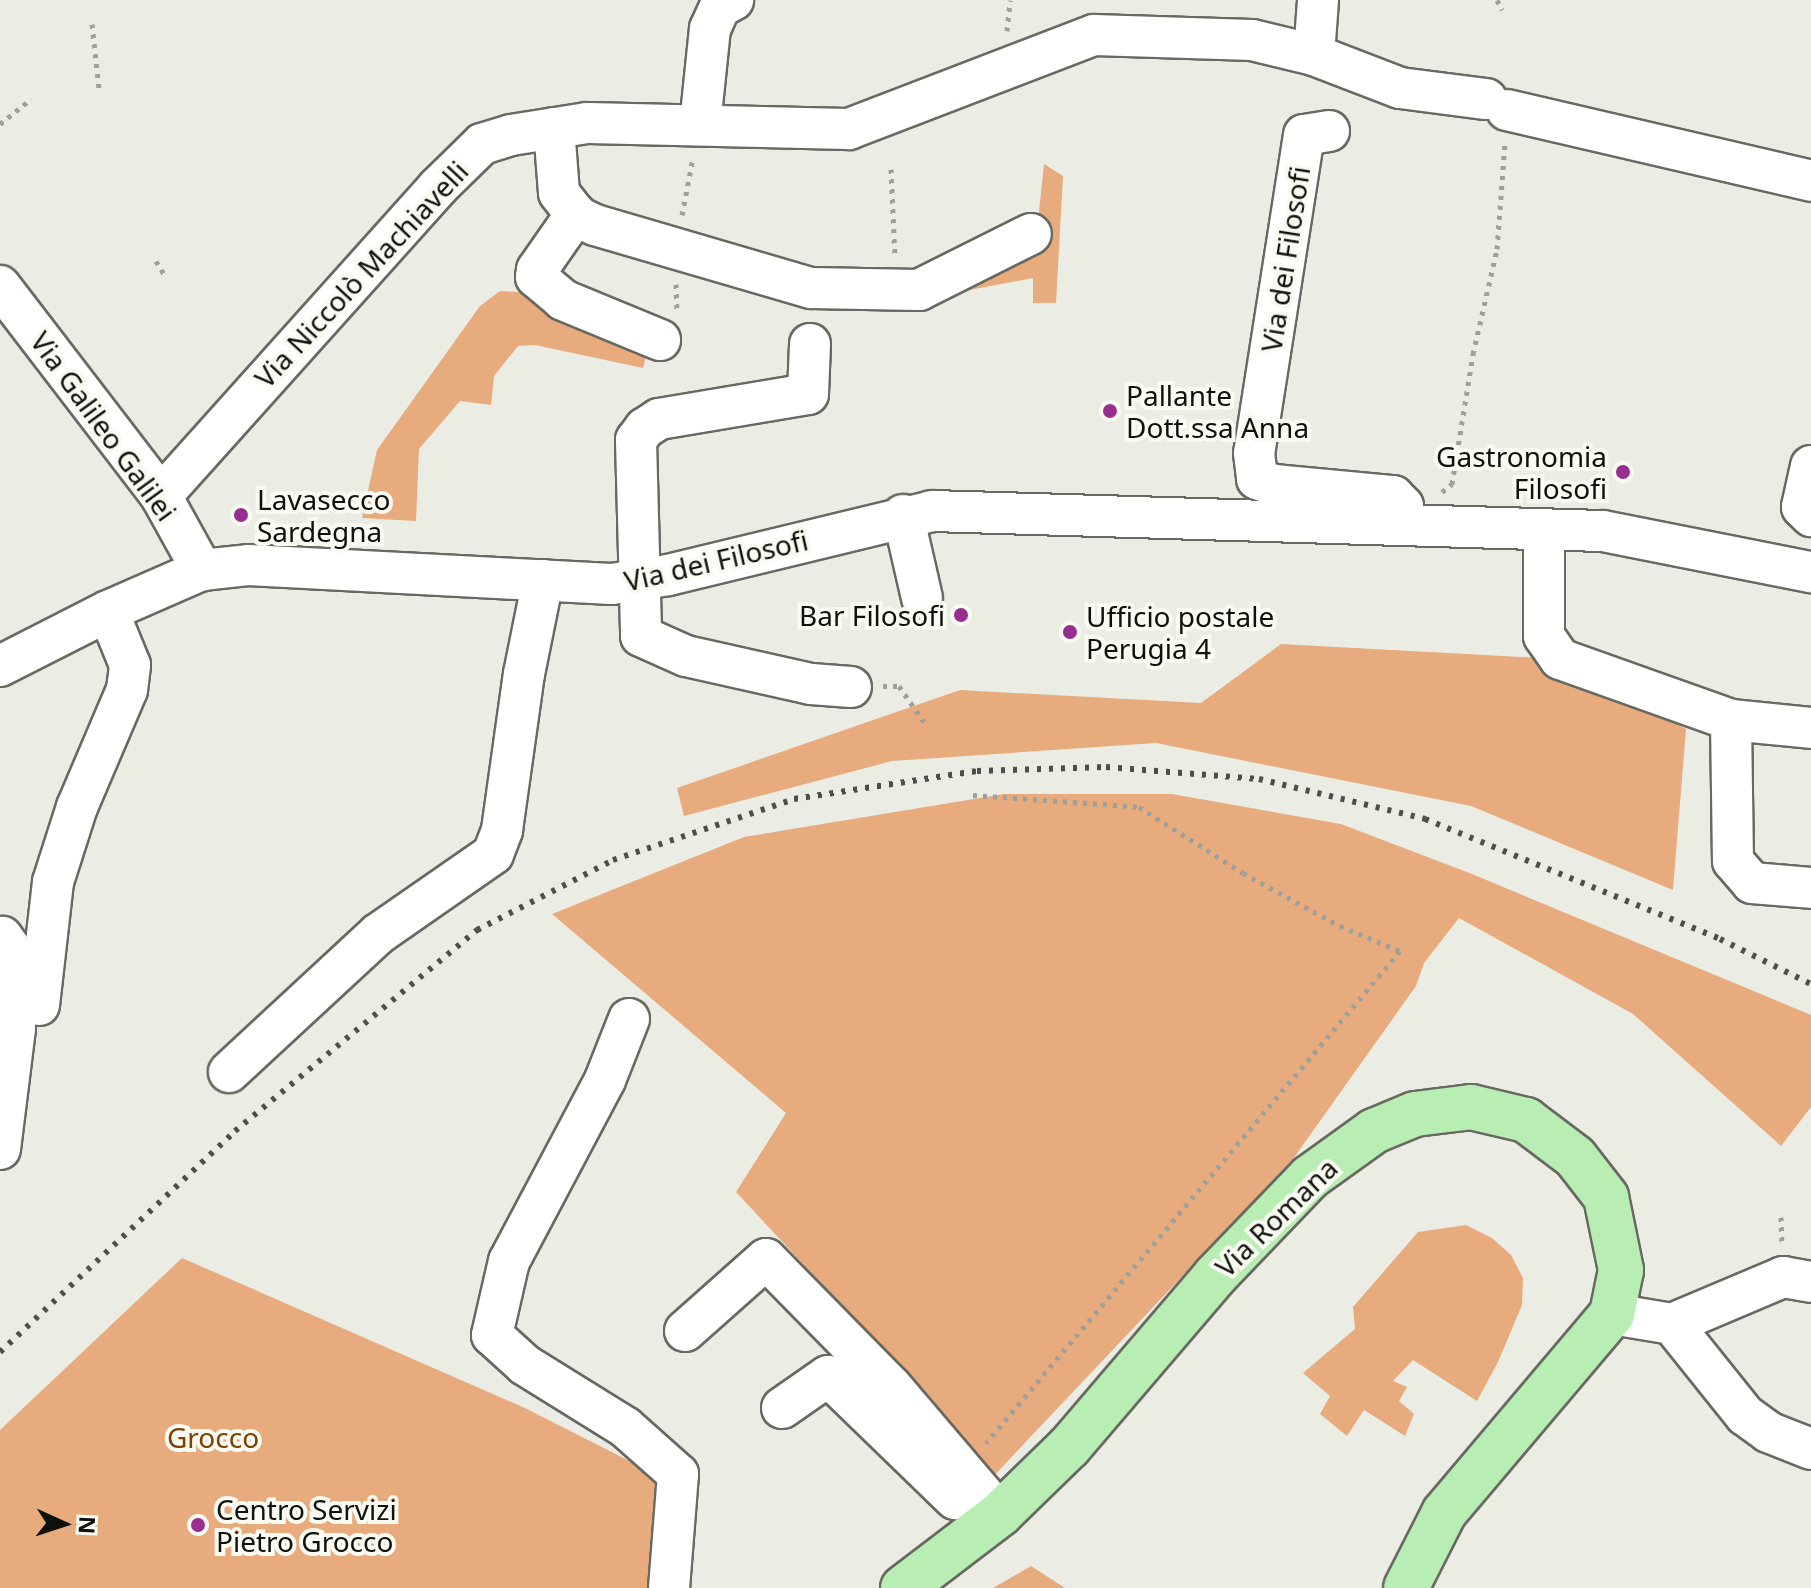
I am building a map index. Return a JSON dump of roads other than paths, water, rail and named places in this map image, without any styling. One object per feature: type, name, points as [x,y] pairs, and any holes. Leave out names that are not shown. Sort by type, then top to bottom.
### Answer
[{"type":"main road","name":"Via Romana","points":[[903,1588],[990,1522],[1069,1447],[1215,1276],[1310,1177],[1374,1131],[1415,1114],[1471,1107],[1526,1120],[1575,1157],[1606,1197],[1621,1270],[1612,1314],[1444,1513],[1406,1588]]},
{"type":"street","points":[[700,125],[710,29],[720,7],[733,0]]},
{"type":"street","points":[[1314,55],[1318,0]]},
{"type":"street","name":"Via Niccolò Machiavelli","points":[[161,496],[437,188],[482,144],[554,128],[587,123],[849,129],[1094,35],[1252,40],[1314,55],[1400,88],[1497,104],[1811,181]]},
{"type":"street","points":[[554,128],[559,193],[576,214],[595,225],[811,288],[919,290],[1031,234]]},
{"type":"street","name":"Via dei Filosofi","points":[[1329,131],[1304,135],[1254,453],[1257,479],[1274,485],[1393,496],[1403,506],[1404,524]]},
{"type":"street","points":[[576,214],[537,270],[536,277],[563,300],[660,340]]},
{"type":"street","name":"Via Galileo Galilei","points":[[0,286],[161,496],[202,570]]},
{"type":"street","points":[[810,344],[808,394],[659,419],[645,428],[636,440],[634,458],[641,636],[686,656],[811,684],[851,687]]},
{"type":"street","points":[[1811,466],[1802,507],[1811,516]]},
{"type":"street","name":"Via dei Filosofi","points":[[0,666],[108,611],[202,570],[248,565],[612,584],[639,581],[903,515],[969,510],[1603,531],[1811,572]]},
{"type":"street","points":[[903,515],[922,598]]},
{"type":"street","points":[[1544,529],[1544,636],[1560,659],[1731,720],[1811,728]]},
{"type":"street","points":[[229,1072],[378,934],[493,854],[502,830],[524,674],[543,580]]},
{"type":"street","points":[[39,1005],[53,882],[77,807],[127,690],[130,665],[108,611]]},
{"type":"street","points":[[1731,720],[1733,861],[1752,883],[1811,888]]},
{"type":"street","points":[[0,1149],[15,1028],[13,952],[2,937]]},
{"type":"street","points":[[629,1019],[605,1080],[509,1261],[492,1335],[525,1365],[625,1427],[678,1474],[669,1588]]},
{"type":"street","points":[[685,1331],[766,1259],[891,1386],[961,1470],[990,1522]]},
{"type":"street","points":[[1612,1314],[1672,1324],[1783,1277],[1811,1282]]},
{"type":"street","points":[[1672,1324],[1745,1415],[1768,1432],[1811,1449]]},
{"type":"street","points":[[782,1408],[828,1376],[947,1489],[990,1522]]},
{"type":"railway","points":[[0,1352],[235,1131],[477,930],[613,860],[794,799],[977,771],[1106,767],[1259,779],[1425,819],[1720,939],[1811,984]]},
{"type":"place","name":"Pallante Dott.ssa Anna","points":[[1110,411]]},
{"type":"place","name":"Gastronomia Filosofi","points":[[1623,472]]},
{"type":"place","name":"Lavasecco Sardegna","points":[[241,515]]},
{"type":"place","name":"Bar Filosofi","points":[[961,615]]},
{"type":"place","name":"Ufficio postale Perugia 4","points":[[1070,632]]},
{"type":"place","name":"Centro Servizi Pietro Grocco","points":[[198,1525]]},
{"type":"park label","name":"Grocco","points":[[213,1437]]}]
